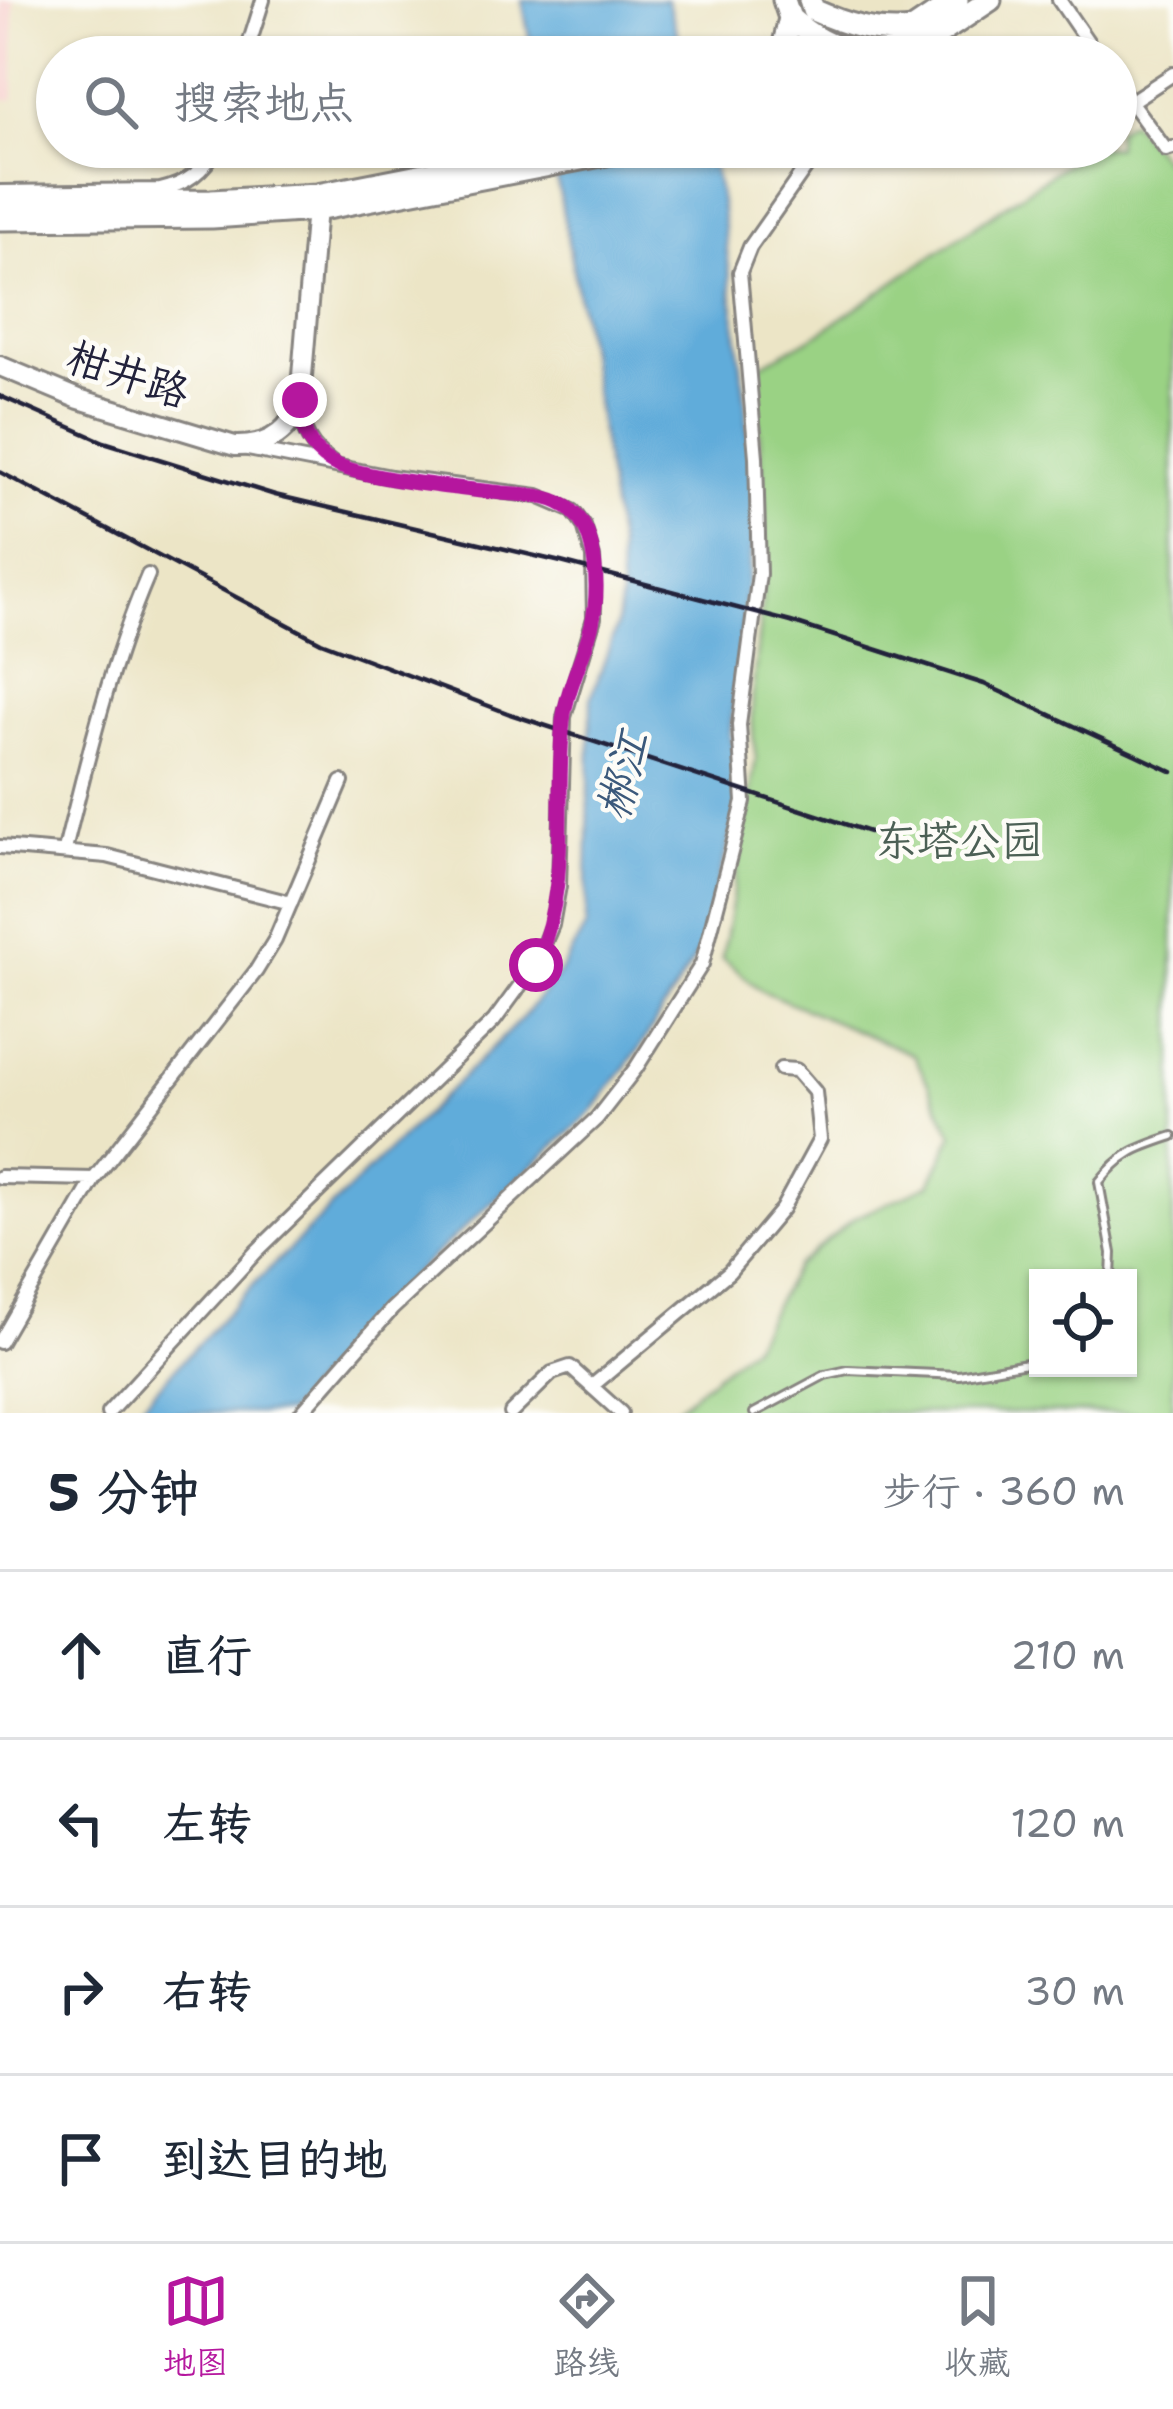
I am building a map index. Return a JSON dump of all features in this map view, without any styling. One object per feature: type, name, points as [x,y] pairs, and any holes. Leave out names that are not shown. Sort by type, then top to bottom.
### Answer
[{"type":"main road","points":[[921,36],[956,0]]},
{"type":"main road","points":[[928,36],[990,0]]},
{"type":"main road","points":[[807,36],[812,5],[890,36]]},
{"type":"main road","points":[[787,9],[801,36]]},
{"type":"main road","points":[[0,203],[212,201],[316,212],[483,168]]},
{"type":"main road","points":[[0,219],[316,212],[537,168]]},
{"type":"street","points":[[252,36],[263,0]]},
{"type":"street","points":[[1059,0],[1084,36]]},
{"type":"street","points":[[1137,97],[1173,74]]},
{"type":"street","points":[[1137,111],[1166,150],[1173,148]]},
{"type":"street","points":[[0,191],[160,190],[202,168]]},
{"type":"street","points":[[301,1413],[392,1309],[597,1118],[636,1068],[702,964],[744,802],[739,725],[759,574],[756,458],[740,272],[750,247],[805,168]]},
{"type":"street","points":[[316,212],[302,422],[310,443],[332,463],[350,470]]},
{"type":"street","name":"柑井路","points":[[0,366],[79,400],[235,446]]},
{"type":"street","points":[[235,446],[255,446],[273,439],[288,426],[300,400]]},
{"type":"street","points":[[108,1413],[256,1252],[494,1021],[536,965],[552,926],[562,851],[564,717],[594,618],[593,556],[584,526],[573,511],[538,496],[350,470],[235,446]]},
{"type":"street","points":[[65,850],[104,697],[148,575]]},
{"type":"street","points":[[0,1342],[94,1179],[256,971],[291,903],[342,782]]},
{"type":"street","points":[[0,847],[107,856],[291,903]]},
{"type":"street","points":[[592,1386],[729,1272],[782,1209],[820,1139],[815,1091],[796,1070],[781,1070]]},
{"type":"street","points":[[0,1177],[94,1179]]},
{"type":"street","points":[[511,1413],[552,1372],[570,1367],[621,1413]]},
{"type":"lane","points":[[1112,1269],[1099,1182],[1136,1147],[1173,1136]]},
{"type":"lane","points":[[754,1413],[825,1375],[848,1370],[958,1375],[1029,1363]]},
{"type":"shaded area","points":[[0,0],[14,0],[14,100],[0,99]]},
{"type":"green space","name":"东塔公园","points":[[1137,129],[1173,170],[1173,1413],[670,1413],[752,1345],[796,1266],[854,1218],[930,1184],[953,1135],[914,1055],[762,991],[722,958],[756,759],[752,712],[765,522],[753,369],[820,333],[1060,168],[1137,168]]},
{"type":"water","points":[[522,0],[667,0],[678,36],[529,36]]},
{"type":"water","name":"郴江","points":[[555,168],[714,168],[745,398],[755,518],[730,735],[737,763],[737,811],[701,948],[639,1049],[592,1112],[387,1298],[287,1413],[134,1413],[249,1289],[523,1017],[558,975],[586,926],[591,698],[616,628],[621,598],[618,547]]},
{"type":"railway","points":[[0,396],[104,442],[275,495],[791,622],[984,684],[1173,772]]},
{"type":"railway","points":[[0,472],[321,642],[510,714],[869,832]]},
{"type":"route","points":[[300,400],[310,443],[332,463],[447,486],[538,496],[573,511],[584,526],[593,556],[594,618],[564,717],[559,886],[552,926],[536,965]]}]
